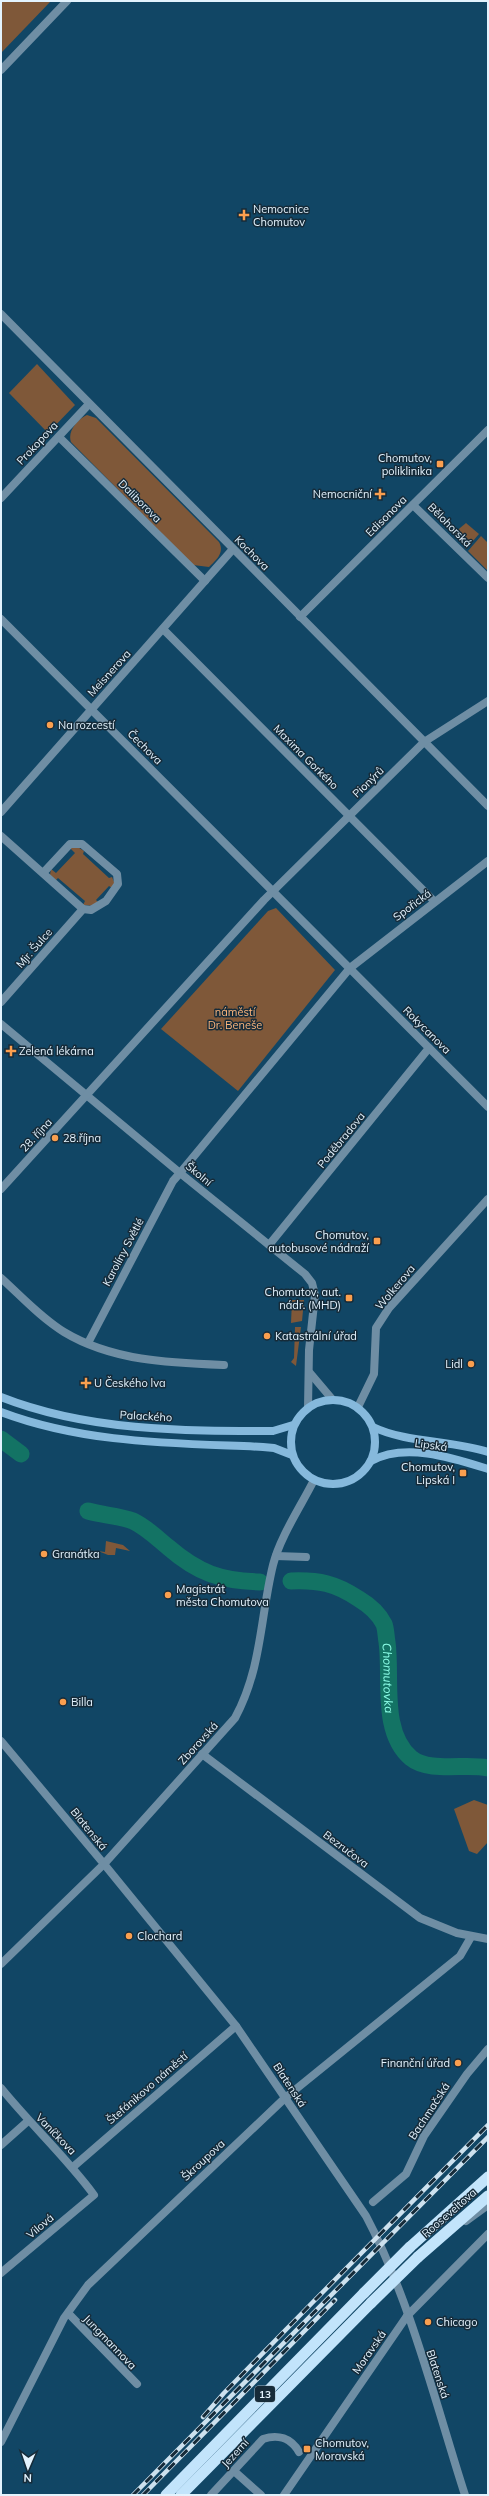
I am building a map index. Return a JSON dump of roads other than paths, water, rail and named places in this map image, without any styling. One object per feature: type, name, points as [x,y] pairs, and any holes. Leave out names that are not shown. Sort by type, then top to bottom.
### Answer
[{"type":"highway","name":"13","points":[[166,2495],[410,2247],[488,2177]]},
{"type":"highway","name":"Rooseveltova","points":[[181,2495],[418,2257],[488,2196]]},
{"type":"main road","name":"Palackého","points":[[1,1397],[72,1418],[120,1426],[273,1431],[293,1425]]},
{"type":"main road","points":[[332,1399],[346,1402],[358,1408],[367,1416],[373,1427],[375,1444],[371,1461],[363,1472],[346,1482],[327,1484],[314,1480],[301,1470],[292,1455],[290,1435],[293,1425],[308,1407],[321,1401],[332,1399]]},
{"type":"main road","points":[[1,1412],[54,1429],[102,1438],[263,1447],[274,1448],[292,1455]]},
{"type":"main road","name":"Lipská","points":[[373,1427],[394,1436],[444,1441],[488,1452]]},
{"type":"main road","name":"Lipská","points":[[371,1461],[390,1453],[409,1453],[463,1461],[488,1469]]},
{"type":"street","points":[[1,70],[67,1]]},
{"type":"street","name":"Kochova","points":[[2,318],[488,806]]},
{"type":"street","name":"Prokopova","points":[[1,498],[89,404]]},
{"type":"street","name":"Edisonova","points":[[300,617],[488,430]]},
{"type":"street","name":"Daliborova","points":[[59,437],[205,581]]},
{"type":"street","name":"Bělohorská","points":[[413,505],[488,578]]},
{"type":"street","name":"Meisnerova","points":[[1,812],[233,549]]},
{"type":"street","name":"Čechova","points":[[1,619],[273,891]]},
{"type":"street","name":"Maxima Gorkého","points":[[163,629],[434,901]]},
{"type":"street","name":"Pionýrů","points":[[273,891],[424,742],[488,701]]},
{"type":"street","points":[[1,836],[44,872],[83,908],[91,910],[106,901],[118,884],[117,874],[82,844],[70,844],[44,872]]},
{"type":"street","name":"Spořická","points":[[350,968],[434,901],[488,861]]},
{"type":"street","points":[[87,1096],[273,891],[350,968],[180,1173]]},
{"type":"street","name":"Mjr. Šulce","points":[[1,1002],[83,908]]},
{"type":"street","name":"Rokycanova","points":[[350,968],[488,1107]]},
{"type":"street","name":"Školní","points":[[1,1024],[180,1173],[305,1274],[312,1283],[316,1295],[309,1350],[310,1373],[308,1407]]},
{"type":"street","name":"Poděbradova","points":[[269,1245],[429,1048]]},
{"type":"street","name":"28. října","points":[[1,1189],[87,1096]]},
{"type":"street","name":"Karolíny Světlé","points":[[88,1343],[173,1181],[180,1173]]},
{"type":"street","name":"Wolkerova","points":[[358,1408],[374,1374],[376,1328],[389,1308],[488,1199]]},
{"type":"street","points":[[1,1278],[64,1332],[108,1352],[173,1364],[224,1365]]},
{"type":"street","points":[[310,1373],[332,1399]]},
{"type":"street","name":"Zborovská","points":[[1,1964],[104,1864],[235,1718],[246,1698],[258,1658],[272,1569],[276,1556],[314,1480]]},
{"type":"street","points":[[276,1556],[306,1557]]},
{"type":"street","name":"Blatenská","points":[[1,1741],[104,1864],[236,2026],[366,2216],[379,2240],[407,2316],[465,2495]]},
{"type":"street","name":"Bezručova","points":[[202,1754],[420,1918],[444,1929],[471,1937],[488,1938]]},
{"type":"street","name":"Škroupova","points":[[1,2442],[64,2318],[88,2285],[285,2098],[460,1956],[471,1937]]},
{"type":"street","name":"Štefánikovo náměstí","points":[[73,2167],[236,2026]]},
{"type":"street","name":"Bachmačská","points":[[373,2202],[406,2174],[424,2136],[467,2074],[488,2050]]},
{"type":"street","name":"Vaníčkova","points":[[1,2088],[28,2122],[73,2167],[94,2195]]},
{"type":"street","points":[[1,2144],[28,2122]]},
{"type":"street","name":"Vilová","points":[[1,2274],[94,2195]]},
{"type":"street","name":"Rooseveltova","points":[[427,2250],[488,2205]]},
{"type":"street","name":"Moravská","points":[[284,2495],[407,2316],[488,2234]]},
{"type":"street","name":"Jungmannova","points":[[68,2314],[137,2384]]},
{"type":"street","name":"Jezerní","points":[[211,2495],[234,2472],[263,2438],[273,2436],[285,2438],[295,2445],[299,2452]]},
{"type":"street","points":[[234,2472],[261,2495]]},
{"type":"waterway","name":"Chomutovka","points":[[1,1439],[21,1454]]},
{"type":"waterway","name":"Chomutovka","points":[[88,1511],[138,1523],[179,1556],[211,1574],[233,1580],[260,1582]]},
{"type":"waterway","name":"Chomutovka","points":[[291,1581],[318,1582],[342,1589],[366,1604],[377,1613],[382,1620],[385,1626],[387,1642],[391,1719],[395,1734],[401,1747],[411,1758],[419,1763],[428,1765],[488,1768]]},
{"type":"railway","points":[[203,2417],[224,2393],[488,2125]]},
{"type":"railway","points":[[133,2495],[488,2137]]},
{"type":"railway","points":[[143,2495],[335,2300]]},
{"type":"place","name":"Nemocnice Chomutov","points":[[244,215]]},
{"type":"place","name":"Chomutov, poliklinika","points":[[440,464]]},
{"type":"place","name":"Nemocniční","points":[[380,494]]},
{"type":"place","name":"Na rozcestí","points":[[50,725]]},
{"type":"place","name":"Zelená lékárna","points":[[11,1051]]},
{"type":"place","name":"28.října","points":[[55,1138]]},
{"type":"place","name":"Chomutov, autobusové nádraží","points":[[377,1241]]},
{"type":"place","name":"Chomutov, aut. nádr. (MHD)","points":[[349,1298]]},
{"type":"place","name":"Katastrální úřad","points":[[267,1336]]},
{"type":"place","name":"Lidl","points":[[471,1364]]},
{"type":"place","name":"U Českého lva","points":[[86,1383]]},
{"type":"place","name":"Chomutov, Lipská I","points":[[463,1473]]},
{"type":"place","name":"Granátka","points":[[44,1554]]},
{"type":"place","name":"Magistrát města Chomutova","points":[[168,1595]]},
{"type":"place","name":"Billa","points":[[63,1702]]},
{"type":"place","name":"Clochard","points":[[129,1936]]},
{"type":"place","name":"Finanční úřad","points":[[458,2063]]},
{"type":"place","name":"Chicago","points":[[428,2322]]},
{"type":"place","name":"Chomutov, Moravská","points":[[307,2449]]},
{"type":"park label","name":"náměstí Dr. Beneše","points":[[235,1018]]}]
